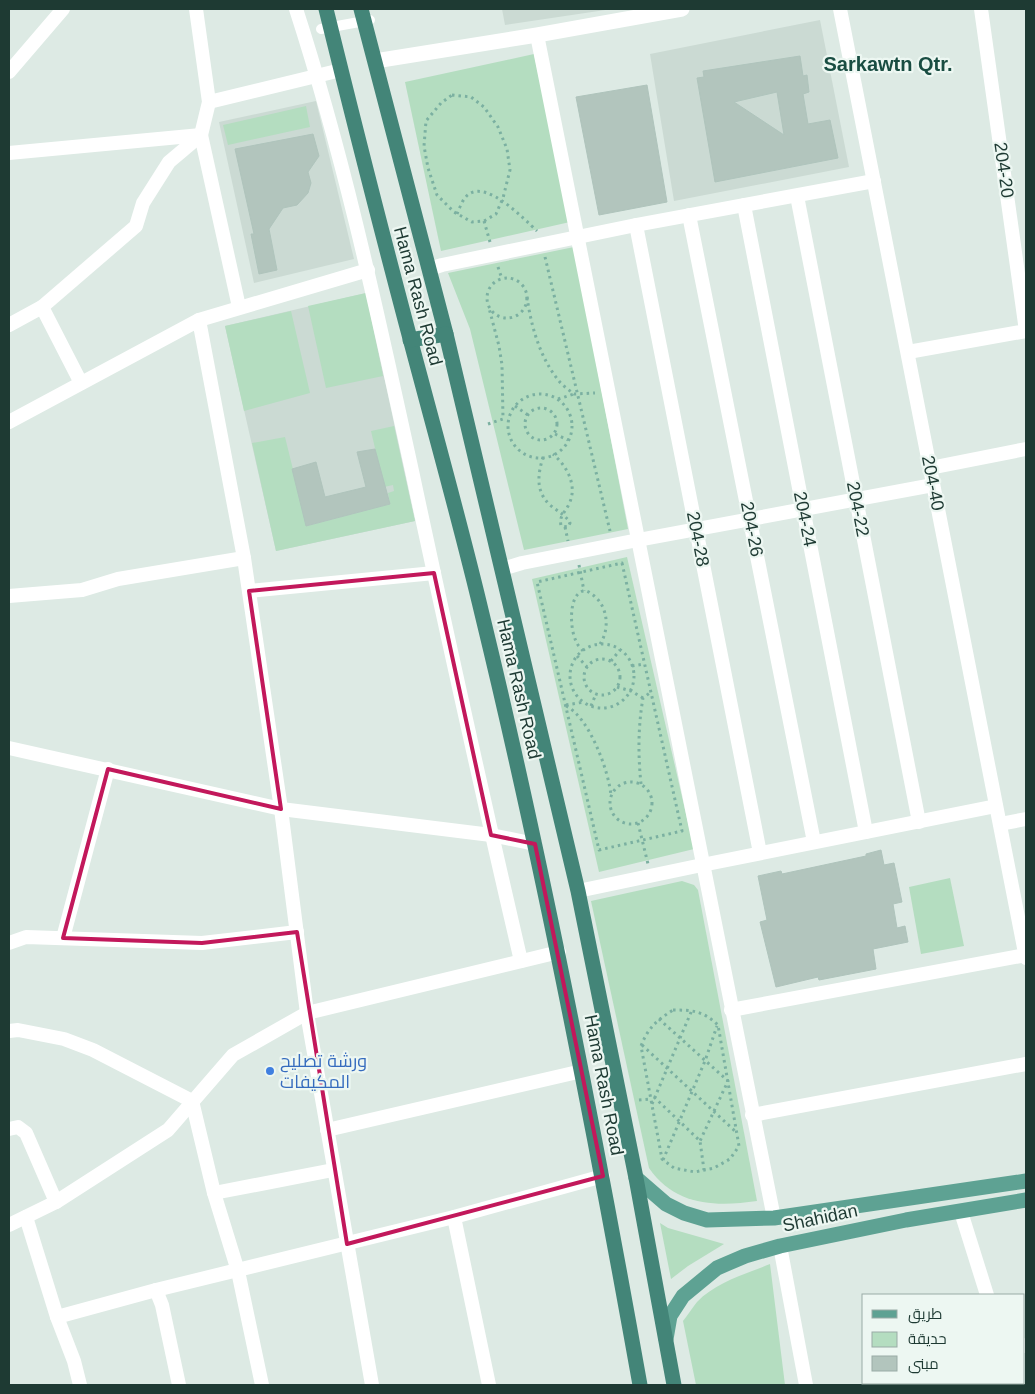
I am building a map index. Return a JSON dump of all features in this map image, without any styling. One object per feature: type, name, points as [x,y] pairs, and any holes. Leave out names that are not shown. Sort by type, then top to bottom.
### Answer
[{"type":"highway","name":"Hama Rash Road","points":[[326,9],[410,340],[482,611],[536,844],[603,1176],[640,1385]]},
{"type":"highway","name":"Hama Rash Road","points":[[366,14],[375,61],[446,334],[578,891],[636,1178],[674,1385]]},
{"type":"highway","points":[[410,340],[446,334]]},
{"type":"main road","points":[[636,1178],[666,1204],[707,1220],[774,1218],[1026,1181]]},
{"type":"main road","points":[[902,1200],[906,1220]]},
{"type":"main road","name":"Shahidan","points":[[665,1341],[670,1316],[683,1296],[717,1268],[745,1256],[780,1246],[906,1220],[1026,1200]]},
{"type":"street","points":[[9,72],[63,9]]},
{"type":"street","points":[[196,9],[209,102],[201,135],[239,307]]},
{"type":"street","points":[[296,9],[317,75],[368,270],[521,961]]},
{"type":"street","points":[[375,61],[682,9]]},
{"type":"street","name":"204-40","points":[[840,9],[1026,956]]},
{"type":"street","name":"204-20","points":[[981,9],[1026,331]]},
{"type":"street","points":[[321,29],[366,14]]},
{"type":"street","points":[[537,35],[774,1218]]},
{"type":"street","points":[[209,102],[341,70]]},
{"type":"street","points":[[9,152],[201,135]]},
{"type":"street","points":[[9,325],[42,307],[136,226],[143,203],[169,162],[201,135]]},
{"type":"street","points":[[430,269],[442,264],[636,225],[874,181]]},
{"type":"street","name":"204-22","points":[[797,196],[919,822]]},
{"type":"street","name":"204-24","points":[[744,205],[866,832]]},
{"type":"street","name":"204-26","points":[[690,215],[814,842]]},
{"type":"street","name":"204-28","points":[[636,225],[760,853]]},
{"type":"street","points":[[9,422],[199,320],[368,270]]},
{"type":"street","points":[[42,307],[81,383]]},
{"type":"street","points":[[199,320],[244,558],[282,809],[307,1013],[372,1385]]},
{"type":"street","points":[[908,352],[1026,331]]},
{"type":"street","points":[[930,468],[1026,449]]},
{"type":"street","points":[[502,569],[613,544],[933,484]]},
{"type":"street","points":[[9,596],[82,590],[118,580],[244,558]]},
{"type":"street","points":[[249,592],[434,573]]},
{"type":"street","points":[[9,746],[282,809],[492,835],[536,844]]},
{"type":"street","points":[[63,938],[108,770]]},
{"type":"street","points":[[578,891],[702,864],[996,806]]},
{"type":"street","points":[[1000,824],[1026,819]]},
{"type":"street","points":[[9,943],[26,937],[202,943],[297,932]]},
{"type":"street","points":[[9,1225],[56,1202],[168,1130],[233,1055],[307,1013],[559,952]]},
{"type":"street","points":[[731,1010],[1026,956]]},
{"type":"street","points":[[9,1031],[18,1030],[64,1039],[93,1050],[192,1101],[214,1193],[238,1271],[262,1385]]},
{"type":"street","points":[[752,1115],[1026,1064]]},
{"type":"street","points":[[327,1130],[582,1070]]},
{"type":"street","points":[[9,1129],[18,1127],[26,1133],[56,1202]]},
{"type":"street","points":[[214,1193],[334,1170]]},
{"type":"street","points":[[57,1317],[156,1290],[454,1218],[603,1176]]},
{"type":"street","points":[[961,1212],[987,1294]]},
{"type":"street","points":[[26,1216],[57,1317],[74,1361],[80,1385]]},
{"type":"street","points":[[454,1218],[489,1385]]},
{"type":"street","points":[[780,1246],[806,1385]]},
{"type":"street","points":[[156,1290],[162,1305],[179,1385]]},
{"type":"path","points":[[452,95],[471,97],[484,107],[498,127],[507,149],[510,170],[502,201],[496,214],[484,221],[472,222],[457,214],[437,194],[428,168],[424,146],[426,121],[441,103],[452,95]]},
{"type":"path","points":[[457,214],[462,202],[470,194],[480,191],[492,194],[547,243],[576,394],[613,544]]},
{"type":"path","points":[[484,221],[493,254]]},
{"type":"path","points":[[503,420],[502,366],[499,346],[487,301],[489,288],[499,279],[512,278],[518,281],[526,291],[533,329],[548,363],[560,382],[576,394]]},
{"type":"path","points":[[489,308],[499,317],[513,318],[524,309],[527,297]]},
{"type":"path","points":[[557,400],[576,394],[608,391]]},
{"type":"path","points":[[535,394],[545,394],[563,404],[570,417],[571,432],[560,451],[543,457],[529,456],[520,451],[512,442],[508,432],[508,421],[515,406],[525,397],[535,394]]},
{"type":"path","points":[[515,406],[528,415]]},
{"type":"path","points":[[540,408],[550,411],[557,419],[555,434],[551,438],[541,441],[531,437],[525,428],[528,415],[534,409],[540,408]]},
{"type":"path","points":[[488,424],[503,420],[508,421]]},
{"type":"path","points":[[555,434],[568,440]]},
{"type":"path","points":[[543,457],[538,485],[544,498],[550,505],[562,513],[570,504],[572,490],[569,473],[562,462],[553,454]]},
{"type":"path","points":[[622,563],[682,831],[599,850],[537,582],[581,572],[622,563]]},
{"type":"path","points":[[581,572],[584,591]]},
{"type":"path","points":[[583,651],[576,641],[571,622],[572,608],[576,595],[584,591],[598,598],[605,610],[606,626],[604,639],[600,644]]},
{"type":"path","points":[[600,644],[615,646],[630,660],[634,680],[630,691],[624,699],[615,706],[604,708],[590,706],[576,695],[571,685],[570,675],[572,665],[577,656],[594,645],[600,644]]},
{"type":"path","points":[[611,661],[620,650]]},
{"type":"path","points":[[577,656],[587,667]]},
{"type":"path","points":[[600,659],[611,661],[619,670],[620,676],[617,687],[608,694],[596,694],[587,687],[584,681],[587,667],[600,659]]},
{"type":"path","points":[[632,666],[644,664]]},
{"type":"path","points":[[617,687],[643,698]]},
{"type":"path","points":[[641,785],[638,753],[640,720],[643,698],[651,692]]},
{"type":"path","points":[[590,706],[596,694]]},
{"type":"path","points":[[566,705],[584,702]]},
{"type":"path","points":[[566,705],[575,710],[586,726],[602,759],[610,786],[611,810],[614,816],[624,824],[638,823],[644,820],[652,808],[650,793],[641,785],[632,782],[625,783],[614,790],[611,796]]},
{"type":"path","points":[[638,823],[651,876]]},
{"type":"path","points":[[692,1010],[653,1098],[652,1105],[662,1158],[674,1168],[695,1172],[714,1168],[730,1159],[739,1146],[718,1025],[707,1015],[692,1010],[673,1010],[660,1019],[647,1032],[642,1045],[650,1093],[653,1098],[700,1142]]},
{"type":"path","points":[[660,1019],[728,1081]]},
{"type":"path","points":[[664,1160],[718,1025]]},
{"type":"path","points":[[642,1045],[736,1132]]},
{"type":"path","points":[[704,1170],[700,1142],[728,1081]]},
{"type":"path","points":[[639,1100],[653,1098]]},
{"type":"highlighted area","points":[[434,573],[491,835],[535,844],[603,1176],[347,1244],[297,932],[202,943],[63,938],[108,769],[281,809],[249,591]]},
{"type":"shaded area","points":[[502,9],[612,9],[505,25]]},
{"type":"shaded area","points":[[820,20],[849,167],[674,201],[650,54]]},
{"type":"shaded area","points":[[316,101],[354,259],[254,283],[219,122]]},
{"type":"shaded area","points":[[366,293],[415,521],[276,551],[225,326]]},
{"type":"green space","points":[[534,54],[570,222],[441,251],[405,82]]},
{"type":"green space","points":[[306,106],[310,127],[228,145],[223,125]]},
{"type":"green space","points":[[574,247],[628,529],[524,550],[470,329],[448,273]]},
{"type":"green space","points":[[366,293],[383,376],[326,388],[308,306]]},
{"type":"green space","points":[[291,311],[310,393],[244,411],[225,326]]},
{"type":"green space","points":[[394,426],[415,521],[276,551],[252,443],[285,437],[307,526],[390,504],[388,493],[394,491],[393,485],[384,487],[371,431]]},
{"type":"green space","points":[[627,557],[694,849],[599,872],[532,579]]},
{"type":"green space","points":[[950,878],[964,946],[921,954],[909,887]]},
{"type":"green space","points":[[682,881],[694,885],[698,890],[757,1201],[726,1204],[697,1201],[671,1190],[659,1181],[649,1168],[591,901]]},
{"type":"green space","points":[[660,1223],[668,1228],[724,1244],[671,1279]]},
{"type":"green space","points":[[770,1264],[785,1385],[696,1385],[683,1321],[697,1302],[713,1289],[732,1279]]},
{"type":"building","points":[[800,56],[803,76],[807,75],[809,92],[803,94],[808,124],[830,120],[838,158],[715,182],[697,78],[704,77],[703,71]],"holes":[[[777,92],[784,135],[734,102]]]},
{"type":"building","points":[[647,85],[667,202],[599,215],[576,97]]},
{"type":"building","points":[[313,134],[319,156],[308,172],[311,183],[308,193],[297,205],[283,208],[269,229],[277,270],[259,274],[251,234],[254,234],[235,149]]},
{"type":"building","points":[[375,449],[390,504],[306,526],[292,469],[316,462],[325,497],[366,487],[357,452]]},
{"type":"building","points":[[881,850],[884,865],[894,863],[902,902],[893,904],[897,928],[905,926],[908,942],[873,949],[876,969],[819,980],[818,977],[776,987],[760,922],[767,920],[758,876],[781,871],[782,874],[866,856],[866,854]]},
{"type":"place","name":"ورشة تصليح المكيفات","points":[[270,1071]]},
{"type":"district","name":"Sarkawtn Qtr.","points":[[888,64]]}]
